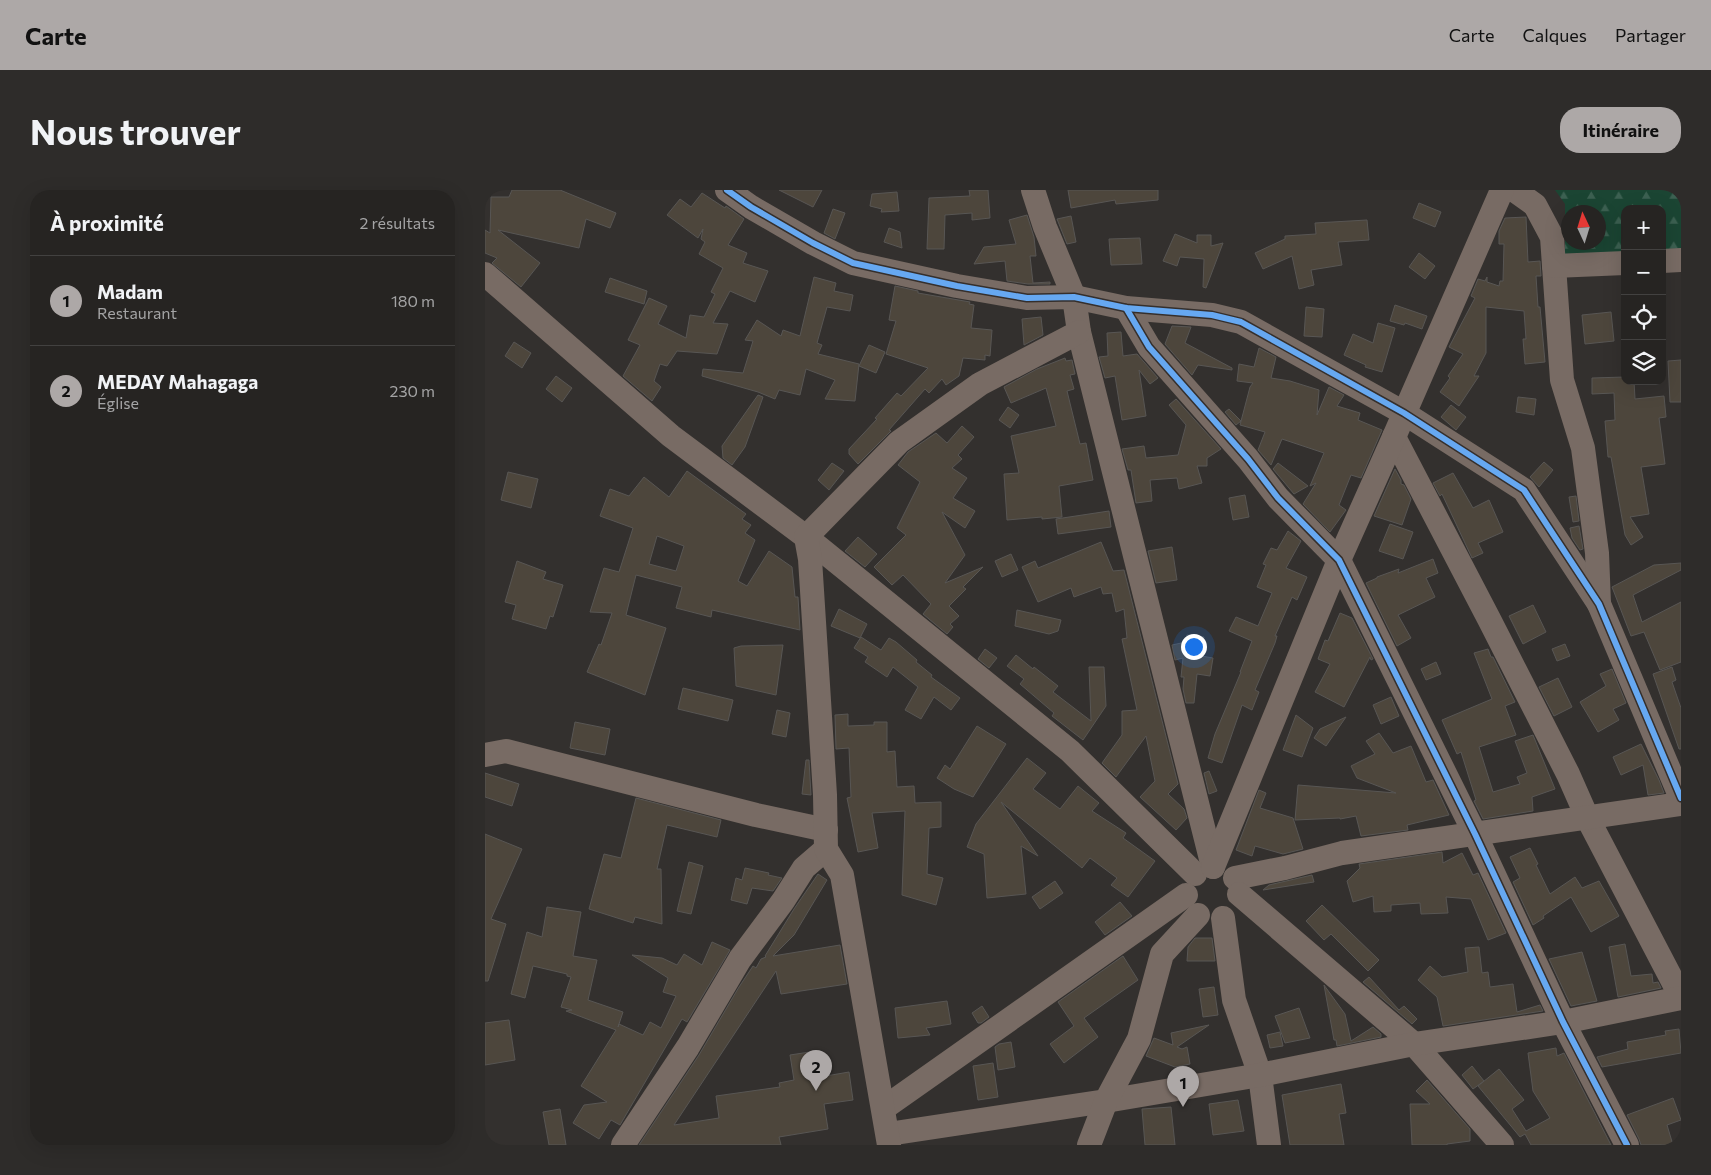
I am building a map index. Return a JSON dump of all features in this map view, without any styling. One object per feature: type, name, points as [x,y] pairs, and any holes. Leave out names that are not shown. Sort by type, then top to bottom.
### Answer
[{"type":"street","points":[[727,190],[751,207],[813,244],[853,263],[957,286],[1027,298],[1074,297],[1126,308],[1212,315],[1241,322],[1404,413],[1524,490],[1599,604],[1681,798]]},
{"type":"street","points":[[1033,190],[1045,227],[1074,297],[1079,332],[1198,888],[1210,920],[1223,918],[1231,912],[1237,904],[1237,886]]},
{"type":"street","points":[[1089,1145],[1106,1101],[1139,1039],[1162,954],[1198,888],[1339,560],[1502,190]]},
{"type":"street","points":[[1514,190],[1535,205],[1552,237],[1562,380],[1583,448],[1597,553],[1599,604]]},
{"type":"street","points":[[1666,261],[1681,260]]},
{"type":"street","points":[[1554,266],[1621,263]]},
{"type":"street","points":[[485,274],[671,436],[806,538],[1070,751],[1198,888]]},
{"type":"street","points":[[1126,308],[1149,347],[1247,459],[1278,498],[1339,560],[1475,834],[1563,1022],[1627,1145]]},
{"type":"street","points":[[806,538],[899,442],[980,384],[1079,332]]},
{"type":"street","points":[[806,538],[810,559],[825,795],[826,839],[842,875],[884,1108],[888,1140],[1260,1075],[1414,1044],[1563,1022],[1681,998],[1587,817],[1568,774],[1394,438]]},
{"type":"street","points":[[485,755],[506,751],[756,814],[826,839]]},
{"type":"street","points":[[1237,886],[1285,868],[1342,853],[1681,804]]},
{"type":"street","points":[[623,1145],[688,1046],[740,959],[826,839]]},
{"type":"street","points":[[884,1108],[1198,888],[1222,868],[1237,886],[1414,1044],[1503,1145]]},
{"type":"street","points":[[1223,918],[1234,1000],[1260,1075],[1269,1145]]},
{"type":"green space","points":[[1555,190],[1681,190],[1681,252],[1666,252],[1666,205],[1621,205],[1621,253],[1565,254],[1565,250],[1606,250],[1606,205],[1565,205]]},
{"type":"building","points":[[512,190],[560,190],[616,213],[610,228],[586,219],[579,248],[498,230],[540,263],[521,287],[492,263],[497,258],[485,253],[485,230],[490,233],[491,197],[509,197]]},
{"type":"building","points":[[779,190],[822,190],[813,207]]},
{"type":"building","points":[[969,190],[988,190],[990,218],[972,220],[972,213],[945,215],[944,249],[927,249],[929,198],[970,196]]},
{"type":"building","points":[[1068,190],[1158,190],[1158,200],[1116,204],[1115,200],[1071,208]]},
{"type":"building","points":[[897,192],[899,211],[881,212],[882,209],[870,206],[872,194]]},
{"type":"building","points":[[702,193],[725,208],[726,206],[744,219],[728,245],[747,253],[743,263],[768,271],[755,302],[730,291],[713,323],[728,324],[717,354],[677,351],[667,366],[660,364],[654,381],[661,387],[652,401],[623,376],[640,345],[628,340],[649,298],[667,306],[658,324],[686,338],[690,315],[704,317],[715,294],[711,292],[723,268],[699,254],[705,242],[701,239],[703,229],[698,238],[667,215],[680,199],[691,207]]},
{"type":"building","points":[[1419,203],[1441,212],[1435,227],[1413,218]]},
{"type":"building","points":[[833,209],[845,213],[835,239],[824,233]]},
{"type":"building","points":[[1027,215],[1034,237],[1036,256],[1030,256],[1033,283],[1050,282],[1050,284],[1028,284],[1007,281],[1005,261],[974,264],[984,247],[1016,244],[1009,220]]},
{"type":"building","points":[[1071,216],[1076,242],[1067,244],[1057,219]]},
{"type":"building","points":[[1526,217],[1528,262],[1540,261],[1541,276],[1536,276],[1545,362],[1525,364],[1523,339],[1526,339],[1524,311],[1486,307],[1486,353],[1474,376],[1479,376],[1459,406],[1440,392],[1463,354],[1449,347],[1475,298],[1471,296],[1478,279],[1485,281],[1487,277],[1487,282],[1499,286],[1500,281],[1503,281],[1504,244],[1499,244],[1499,231],[1505,218]]},
{"type":"building","points":[[1367,220],[1369,240],[1338,242],[1342,265],[1311,270],[1314,285],[1299,289],[1292,256],[1263,269],[1255,253],[1285,239],[1285,236],[1316,234],[1315,223]]},
{"type":"building","points":[[889,228],[900,232],[902,248],[884,242]]},
{"type":"building","points":[[1175,234],[1197,243],[1197,235],[1211,235],[1211,246],[1223,243],[1206,288],[1203,287],[1204,259],[1180,257],[1177,266],[1163,261]]},
{"type":"building","points":[[1140,238],[1142,264],[1111,265],[1109,239]]},
{"type":"building","points":[[1419,253],[1435,266],[1425,279],[1409,267]]},
{"type":"building","points":[[814,277],[836,283],[834,291],[853,295],[850,311],[827,307],[817,343],[822,345],[818,354],[859,364],[855,401],[825,399],[835,380],[806,369],[800,395],[779,390],[775,399],[758,392],[702,376],[703,369],[743,373],[753,341],[745,340],[757,320],[781,336],[783,330],[800,336]]},
{"type":"building","points":[[610,278],[647,291],[644,304],[605,292]]},
{"type":"building","points":[[895,286],[918,291],[918,293],[970,302],[969,304],[974,305],[971,328],[992,330],[990,356],[985,355],[985,360],[963,358],[959,376],[946,385],[942,379],[929,393],[925,389],[889,430],[891,431],[858,464],[849,454],[849,449],[877,419],[875,418],[897,393],[901,396],[928,368],[886,354],[896,321],[889,320]]},
{"type":"building","points":[[1395,305],[1427,316],[1422,329],[1405,323],[1404,325],[1390,321]]},
{"type":"building","points":[[1306,307],[1324,309],[1322,337],[1304,336]]},
{"type":"building","points":[[1611,312],[1614,341],[1585,344],[1582,315]]},
{"type":"building","points":[[1041,317],[1043,335],[1024,345],[1022,319]]},
{"type":"building","points":[[1378,323],[1395,328],[1382,372],[1365,367],[1366,365],[1344,355],[1353,334],[1373,343]]},
{"type":"building","points":[[1172,326],[1191,327],[1185,343],[1232,368],[1232,370],[1198,365],[1192,375],[1165,344]]},
{"type":"building","points":[[1121,332],[1123,356],[1137,354],[1158,378],[1150,384],[1139,370],[1146,416],[1122,420],[1115,376],[1105,378],[1099,357],[1108,356],[1107,333]]},
{"type":"building","points":[[514,342],[531,353],[522,368],[505,356]]},
{"type":"building","points":[[869,345],[885,352],[876,373],[859,366]]},
{"type":"building","points":[[1259,348],[1276,357],[1271,378],[1290,381],[1319,390],[1317,415],[1329,387],[1344,395],[1337,406],[1360,413],[1358,420],[1382,430],[1361,478],[1351,475],[1339,505],[1346,510],[1330,532],[1303,504],[1316,483],[1310,486],[1324,453],[1282,439],[1271,465],[1258,450],[1265,432],[1240,425],[1250,387],[1253,383],[1237,381],[1239,364],[1254,367]]},
{"type":"building","points":[[1065,358],[1066,361],[1072,360],[1075,374],[1070,375],[1074,389],[1067,391],[1080,444],[1086,443],[1093,480],[1059,486],[1062,517],[1007,520],[1004,474],[1019,473],[1011,436],[1056,426],[1046,388],[1011,403],[1004,387],[1037,369]]},
{"type":"building","points":[[1681,360],[1681,402],[1670,402],[1668,361]]},
{"type":"building","points":[[556,376],[572,388],[562,402],[546,389]]},
{"type":"building","points":[[1621,377],[1621,385],[1634,385],[1635,399],[1664,396],[1666,417],[1659,418],[1665,464],[1641,467],[1649,514],[1630,517],[1643,537],[1631,545],[1625,535],[1611,457],[1608,457],[1605,421],[1615,420],[1614,393],[1592,394],[1592,378]]},
{"type":"building","points":[[758,395],[763,397],[745,447],[732,465],[723,458],[722,446]]},
{"type":"building","points":[[1518,397],[1536,399],[1534,415],[1516,412]]},
{"type":"building","points":[[1176,399],[1221,449],[1207,458],[1207,466],[1197,466],[1202,483],[1179,489],[1177,478],[1150,480],[1152,501],[1136,503],[1131,470],[1128,470],[1122,449],[1144,446],[1146,458],[1178,455],[1186,425],[1169,405]]},
{"type":"building","points":[[1451,405],[1466,417],[1456,430],[1441,417]]},
{"type":"building","points":[[1008,407],[1019,415],[1010,428],[999,420]]},
{"type":"building","points":[[1229,409],[1241,421],[1236,425],[1225,412]]},
{"type":"building","points":[[962,426],[974,437],[958,455],[962,459],[952,468],[967,478],[953,498],[975,511],[965,528],[942,512],[965,555],[945,583],[983,567],[963,587],[966,589],[949,606],[959,616],[950,624],[953,627],[947,634],[923,614],[931,604],[903,575],[892,585],[874,567],[906,535],[897,528],[920,482],[898,465],[908,452],[936,433],[947,443]]},
{"type":"building","points":[[1544,462],[1553,470],[1539,487],[1530,477]]},
{"type":"building","points":[[832,463],[844,471],[829,490],[818,480]]},
{"type":"building","points":[[1278,463],[1308,486],[1294,494],[1273,469]]},
{"type":"building","points":[[1395,469],[1401,484],[1404,485],[1411,499],[1402,525],[1374,516]]},
{"type":"building","points":[[687,471],[746,514],[742,519],[751,525],[745,533],[755,540],[738,581],[747,586],[769,551],[792,567],[795,597],[798,597],[800,630],[712,610],[711,617],[676,608],[682,587],[636,575],[626,615],[666,628],[645,695],[587,672],[599,644],[601,645],[612,613],[590,612],[604,568],[619,572],[633,528],[600,516],[610,489],[629,496],[644,477],[669,497]],"holes":[[[657,536],[684,546],[676,571],[649,564]]]},
{"type":"building","points":[[508,472],[538,479],[531,508],[501,500]]},
{"type":"building","points":[[1453,473],[1473,508],[1489,500],[1503,532],[1478,543],[1483,553],[1472,558],[1442,494],[1440,496],[1433,483]]},
{"type":"building","points":[[1245,495],[1249,517],[1233,520],[1229,498]]},
{"type":"building","points":[[1576,496],[1579,521],[1573,522],[1569,497]]},
{"type":"building","points":[[1109,511],[1111,527],[1058,534],[1056,519]]},
{"type":"building","points":[[1390,524],[1413,532],[1403,559],[1379,551]]},
{"type":"building","points":[[1579,526],[1583,549],[1580,550],[1572,538],[1570,528]]},
{"type":"building","points":[[1288,531],[1301,541],[1286,568],[1307,577],[1297,600],[1292,597],[1275,636],[1277,636],[1275,643],[1255,690],[1259,692],[1252,710],[1242,705],[1222,763],[1208,758],[1215,734],[1252,641],[1229,631],[1236,617],[1258,626],[1272,593],[1257,587],[1266,565],[1263,564],[1271,548],[1277,550]]},
{"type":"building","points":[[858,537],[877,554],[865,567],[845,551]]},
{"type":"building","points":[[1101,542],[1113,571],[1124,570],[1178,784],[1168,794],[1184,809],[1187,818],[1176,830],[1140,797],[1155,781],[1146,736],[1116,777],[1102,763],[1122,735],[1122,711],[1137,710],[1122,639],[1127,638],[1124,609],[1116,612],[1112,593],[1103,594],[1101,587],[1074,597],[1071,588],[1038,602],[1022,567],[1035,561],[1038,568]]},
{"type":"building","points":[[1172,547],[1177,580],[1156,583],[1148,551]]},
{"type":"building","points":[[1011,554],[1018,570],[1002,577],[995,561]]},
{"type":"building","points":[[1433,559],[1438,573],[1426,578],[1435,597],[1398,615],[1411,638],[1397,646],[1366,583],[1399,569],[1398,573]]},
{"type":"building","points":[[517,561],[546,572],[543,579],[563,585],[553,617],[550,616],[546,629],[512,619],[516,605],[505,602]]},
{"type":"building","points":[[1681,563],[1681,570],[1633,595],[1642,622],[1681,602],[1681,662],[1660,670],[1644,632],[1631,636],[1612,587],[1654,565]]},
{"type":"building","points":[[1533,605],[1546,632],[1523,644],[1509,616]]},
{"type":"building","points":[[839,609],[867,624],[860,638],[831,626]]},
{"type":"building","points":[[1017,610],[1061,620],[1058,631],[1049,634],[1015,626]]},
{"type":"building","points":[[1340,613],[1352,618],[1373,659],[1371,660],[1370,657],[1344,707],[1315,692],[1330,664],[1318,659],[1325,640],[1328,641]]},
{"type":"building","points":[[1187,635],[1204,637],[1201,656],[1213,658],[1210,676],[1197,674],[1194,703],[1186,703],[1183,689],[1184,677],[1181,677],[1183,658],[1175,660],[1172,645],[1186,642]]},
{"type":"building","points":[[861,637],[881,650],[889,638],[896,642],[932,675],[931,677],[960,698],[951,710],[934,697],[921,719],[905,710],[918,687],[893,667],[887,677],[865,662],[868,657],[854,648]]},
{"type":"building","points":[[1565,644],[1570,656],[1557,661],[1552,649]]},
{"type":"building","points":[[783,645],[776,695],[736,686],[734,648],[741,646]]},
{"type":"building","points":[[985,649],[997,658],[989,668],[978,659]]},
{"type":"building","points":[[1488,649],[1515,702],[1505,706],[1516,735],[1479,747],[1493,792],[1520,784],[1517,777],[1527,773],[1515,741],[1533,735],[1555,789],[1532,797],[1533,811],[1483,819],[1474,801],[1476,800],[1461,752],[1457,754],[1442,720],[1492,699],[1474,653]]},
{"type":"building","points":[[1016,655],[1058,686],[1053,692],[1091,721],[1089,667],[1104,667],[1106,706],[1083,740],[1052,716],[1054,713],[1020,684],[1024,679],[1007,666]]},
{"type":"building","points":[[1436,662],[1441,674],[1426,680],[1421,669]]},
{"type":"building","points":[[1672,667],[1676,680],[1672,682],[1681,708],[1681,749],[1679,749],[1653,674]]},
{"type":"building","points":[[1612,669],[1626,703],[1613,709],[1619,720],[1598,732],[1580,702],[1606,686],[1600,674]]},
{"type":"building","points":[[1558,678],[1572,707],[1554,716],[1539,687]]},
{"type":"building","points":[[683,688],[733,700],[728,721],[678,709]]},
{"type":"building","points":[[1391,697],[1399,716],[1381,724],[1373,705]]},
{"type":"building","points":[[777,710],[790,713],[786,737],[772,734]]},
{"type":"building","points":[[848,714],[848,726],[874,725],[874,722],[887,722],[887,752],[895,751],[897,787],[914,786],[915,803],[941,802],[941,827],[929,828],[927,874],[943,878],[936,905],[902,895],[905,811],[872,813],[878,848],[858,852],[847,798],[851,797],[849,748],[836,749],[835,715]]},
{"type":"building","points":[[1296,715],[1313,728],[1302,757],[1283,750]]},
{"type":"building","points":[[1346,717],[1326,746],[1314,738],[1320,729]]},
{"type":"building","points":[[575,722],[610,729],[605,755],[570,748]]},
{"type":"building","points":[[977,726],[1006,744],[973,797],[954,789],[937,778],[945,765],[950,769]]},
{"type":"building","points":[[1379,733],[1393,753],[1411,746],[1426,782],[1433,780],[1449,815],[1407,825],[1408,830],[1361,836],[1356,816],[1340,819],[1295,820],[1298,785],[1396,793],[1357,778],[1351,766],[1375,754],[1366,741]]},
{"type":"building","points":[[1641,744],[1664,793],[1648,795],[1643,765],[1621,775],[1613,757]]},
{"type":"building","points":[[1027,758],[1046,773],[1033,789],[1060,809],[1078,786],[1099,803],[1092,811],[1126,833],[1123,838],[1155,861],[1128,897],[1111,885],[1117,878],[1090,858],[1082,868],[1001,802],[1038,856],[1021,846],[1026,894],[987,898],[984,854],[967,847],[976,824]]},
{"type":"building","points":[[806,760],[809,760],[811,795],[802,794]]},
{"type":"building","points":[[1209,771],[1217,791],[1209,794],[1204,773]]},
{"type":"building","points":[[485,773],[519,784],[512,806],[485,797]]},
{"type":"building","points":[[1259,790],[1266,793],[1260,808],[1293,818],[1303,849],[1283,854],[1255,846],[1252,856],[1236,850]]},
{"type":"building","points":[[636,798],[721,820],[717,837],[667,825],[657,869],[661,869],[662,924],[635,917],[633,923],[589,909],[604,854],[621,858]]},
{"type":"building","points":[[485,834],[522,849],[491,919],[506,924],[488,981],[485,981]]},
{"type":"building","points":[[1530,848],[1550,894],[1575,877],[1582,888],[1599,881],[1619,916],[1591,932],[1571,897],[1533,925],[1513,882],[1520,878],[1510,857]]},
{"type":"building","points":[[1442,852],[1443,863],[1462,853],[1473,875],[1478,873],[1506,933],[1488,940],[1471,899],[1446,897],[1448,913],[1421,914],[1420,903],[1391,905],[1391,911],[1374,912],[1373,896],[1353,902],[1347,881],[1360,868],[1359,864]]},
{"type":"building","points":[[689,862],[703,866],[691,914],[677,911]]},
{"type":"building","points":[[745,868],[782,878],[773,891],[752,888],[747,904],[731,900],[736,878],[742,880]]},
{"type":"building","points":[[818,874],[827,880],[794,935],[773,956],[840,945],[847,984],[781,994],[776,971],[674,1125],[719,1118],[716,1096],[780,1087],[779,1083],[794,1080],[790,1055],[816,1051],[820,1077],[849,1072],[853,1100],[824,1104],[828,1129],[779,1137],[781,1145],[639,1145],[699,1055],[739,987],[753,966],[756,968],[761,959],[766,957],[794,909]]},
{"type":"building","points":[[1312,875],[1314,882],[1263,890],[1269,885]]},
{"type":"building","points":[[1055,881],[1063,893],[1040,909],[1032,897]]},
{"type":"building","points":[[1120,902],[1132,916],[1105,935],[1095,922]]},
{"type":"building","points":[[1322,905],[1379,960],[1368,971],[1331,934],[1324,940],[1306,921]]},
{"type":"building","points":[[547,907],[581,912],[573,956],[597,960],[588,1000],[623,1012],[619,1024],[643,1035],[650,1022],[661,1028],[676,996],[663,992],[668,978],[632,955],[662,958],[677,965],[684,954],[702,965],[712,942],[730,950],[687,1022],[682,1019],[620,1125],[611,1120],[599,1139],[573,1123],[584,1105],[607,1102],[581,1086],[616,1030],[566,1011],[572,1010],[561,1007],[571,977],[567,976],[567,974],[533,966],[525,998],[511,994],[527,932],[542,937]]},
{"type":"building","points":[[1195,938],[1212,938],[1215,961],[1187,961],[1188,947]]},
{"type":"building","points":[[1625,944],[1631,976],[1652,974],[1653,983],[1658,982],[1661,988],[1618,997],[1609,947]]},
{"type":"building","points":[[1479,947],[1482,973],[1488,972],[1490,987],[1513,984],[1517,1012],[1540,1005],[1543,1011],[1443,1026],[1437,997],[1418,980],[1430,966],[1442,977],[1468,972],[1465,948]]},
{"type":"building","points":[[1582,952],[1597,1001],[1571,1006],[1549,959]]},
{"type":"building","points":[[1123,956],[1138,980],[1084,1018],[1098,1037],[1064,1063],[1050,1044],[1074,1026],[1058,1002]]},
{"type":"building","points":[[1369,977],[1399,1010],[1404,1006],[1417,1019],[1412,1024],[1363,982]]},
{"type":"building","points":[[1324,985],[1345,1014],[1351,1041],[1373,1027],[1381,1034],[1381,1037],[1337,1046],[1336,1040],[1334,1040]]},
{"type":"building","points":[[1214,987],[1218,1015],[1203,1017],[1199,989]]},
{"type":"building","points":[[947,1001],[951,1024],[926,1028],[930,1035],[898,1038],[895,1008]]},
{"type":"building","points":[[982,1006],[989,1017],[978,1023],[972,1013]]},
{"type":"building","points":[[1299,1008],[1310,1038],[1285,1043],[1275,1016]]},
{"type":"building","points":[[509,1020],[515,1060],[485,1065],[485,1023]]},
{"type":"building","points":[[1209,1025],[1177,1047],[1182,1049],[1187,1047],[1190,1064],[1175,1067],[1146,1056],[1154,1038],[1173,1045],[1171,1033]]},
{"type":"building","points":[[1679,1029],[1681,1053],[1602,1067],[1597,1057],[1628,1049],[1627,1042],[1666,1035],[1665,1031]]},
{"type":"building","points":[[1280,1032],[1283,1046],[1270,1048],[1267,1035]]},
{"type":"building","points":[[1011,1042],[1015,1067],[998,1070],[995,1047],[999,1044]]},
{"type":"building","points":[[1556,1048],[1557,1056],[1564,1053],[1611,1145],[1531,1145],[1525,1134],[1520,1137],[1478,1086],[1499,1069],[1524,1100],[1512,1109],[1526,1131],[1550,1118],[1533,1091],[1528,1053]]},
{"type":"building","points":[[993,1063],[998,1097],[978,1100],[973,1066]]},
{"type":"building","points":[[1472,1066],[1484,1081],[1473,1089],[1462,1075]]},
{"type":"building","points":[[1427,1080],[1470,1129],[1470,1141],[1447,1145],[1412,1145],[1410,1104],[1430,1104],[1416,1091]]},
{"type":"building","points":[[1341,1084],[1346,1113],[1339,1114],[1344,1145],[1290,1145],[1282,1095]]},
{"type":"building","points":[[1673,1098],[1681,1120],[1667,1125],[1673,1145],[1641,1145],[1627,1115]]},
{"type":"building","points":[[1238,1100],[1244,1131],[1213,1135],[1209,1104]]},
{"type":"building","points":[[1171,1107],[1175,1145],[1145,1145],[1142,1109]]},
{"type":"building","points":[[560,1109],[566,1145],[549,1145],[543,1112]]},
{"type":"cycle path","points":[[727,190],[751,207],[813,243],[853,263],[957,286],[1027,298],[1074,297],[1126,308],[1212,315],[1241,322],[1404,413],[1524,490],[1599,604],[1681,798]]},
{"type":"cycle path","points":[[1126,308],[1149,347],[1248,459],[1278,498],[1339,560],[1475,834],[1563,1022],[1627,1145]]},
{"type":"place","name":"MEDAY Mahagaga","points":[[816,1091]]},
{"type":"place","name":"Madam","points":[[1183,1107]]}]
